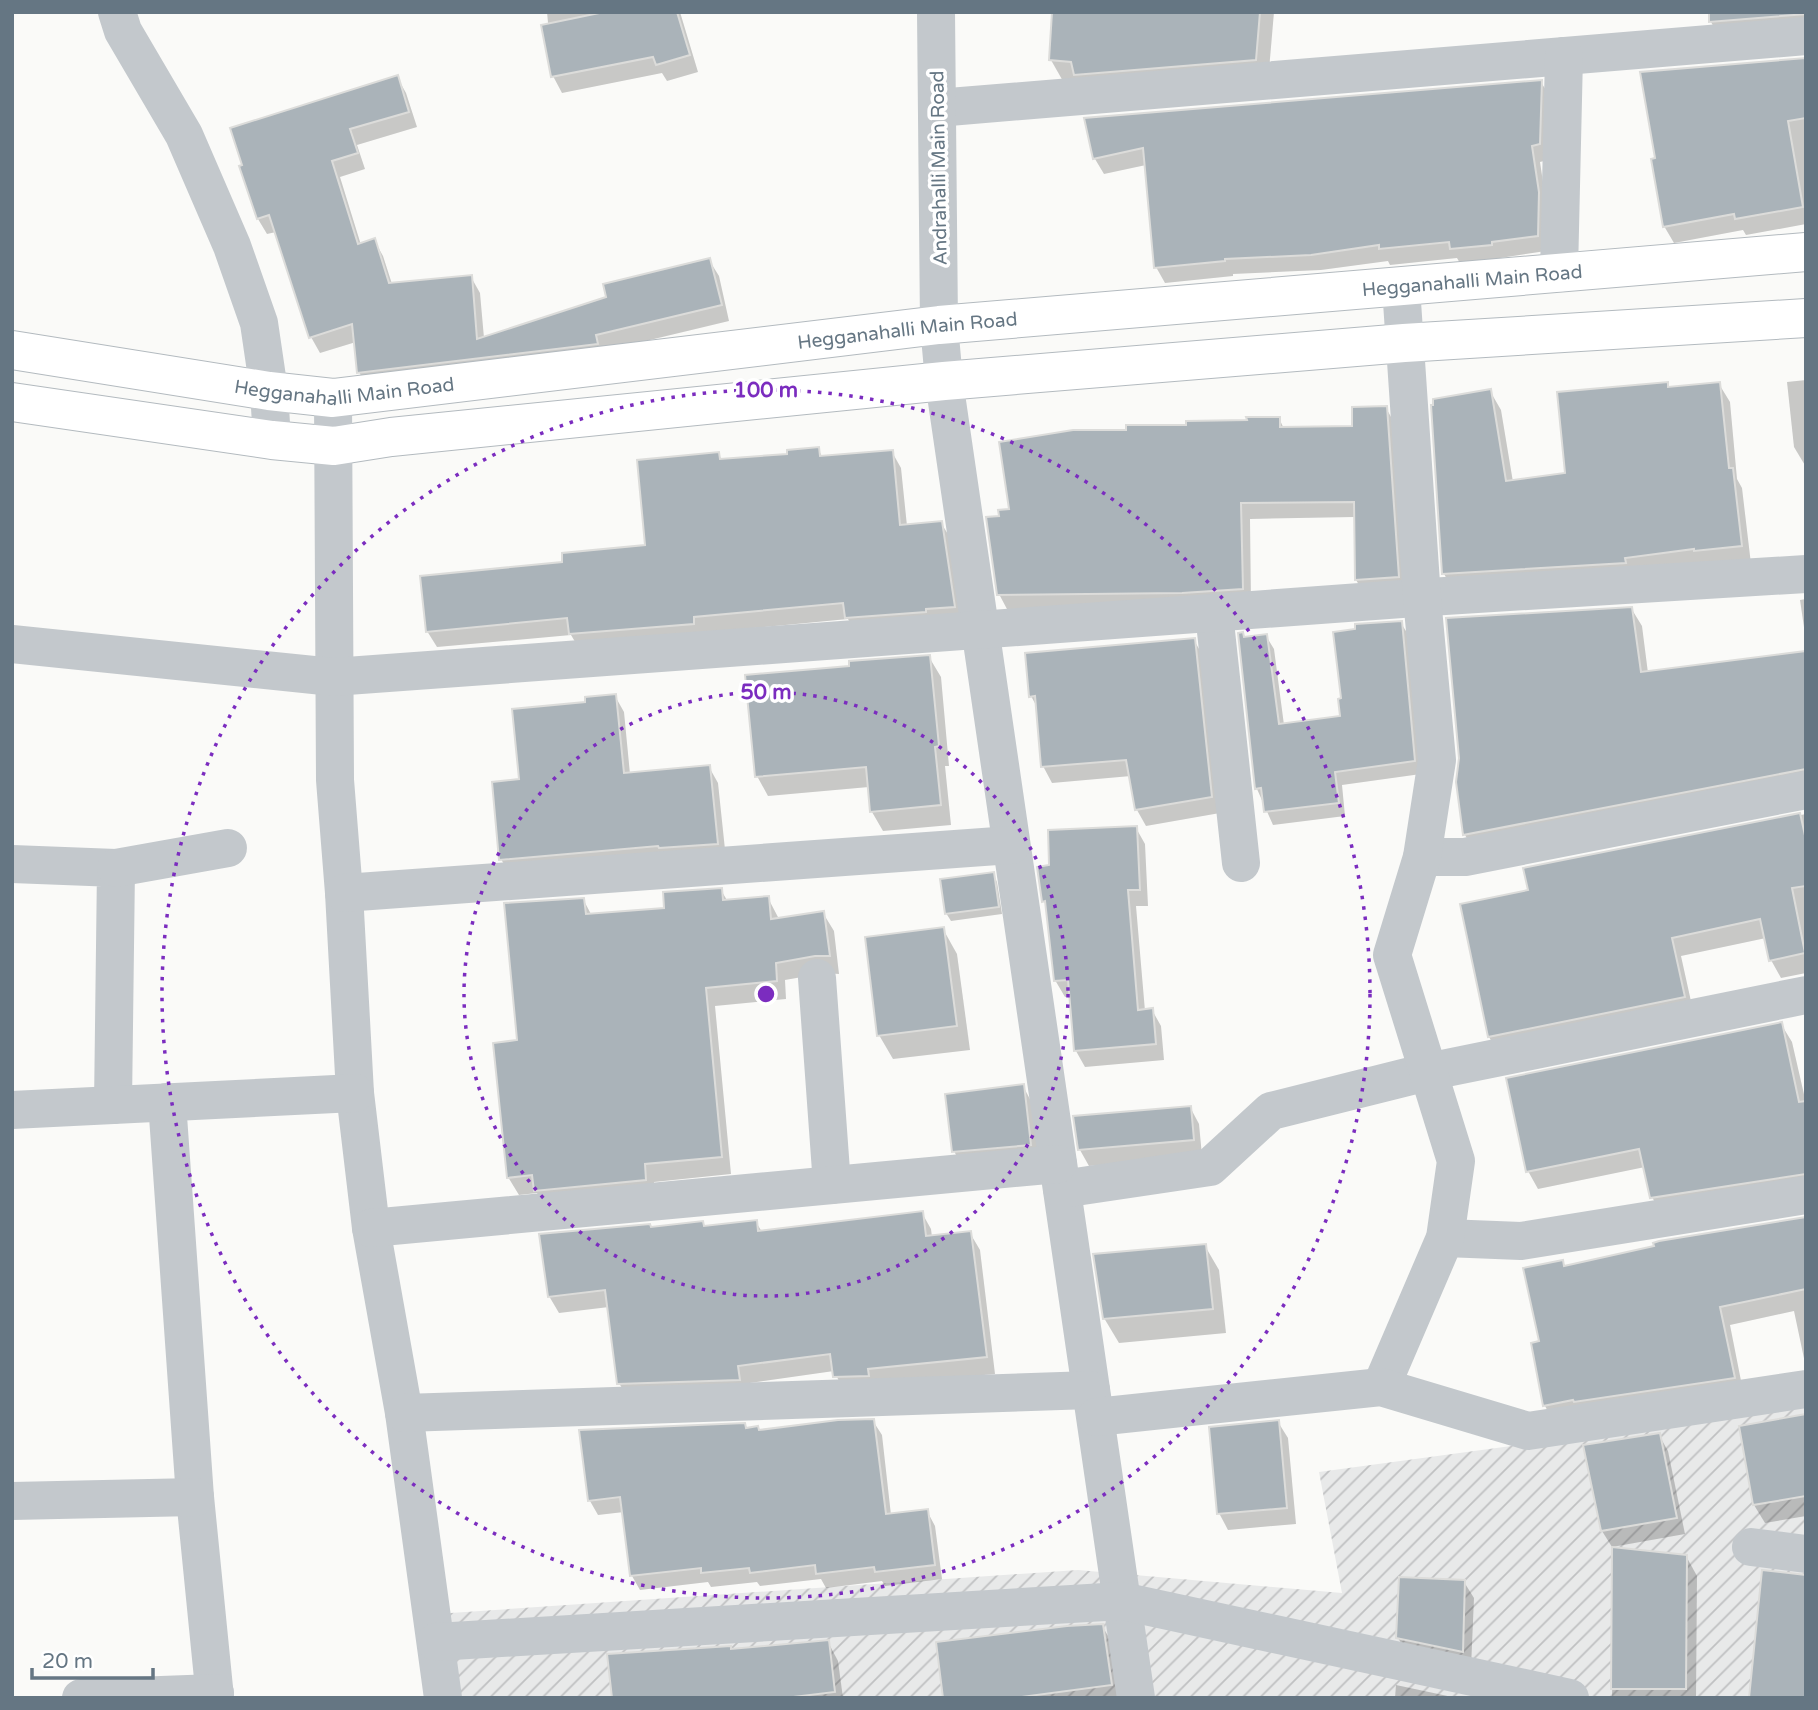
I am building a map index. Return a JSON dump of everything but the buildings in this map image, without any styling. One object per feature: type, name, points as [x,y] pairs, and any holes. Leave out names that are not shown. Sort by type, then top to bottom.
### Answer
[{"type":"main road","name":"Hegganahalli Main Road","points":[[12,350],[269,391],[332,398],[939,325],[1806,252]]},
{"type":"main road","points":[[12,402],[272,440],[334,446],[391,437],[944,381],[1404,343],[1806,318]]},
{"type":"street","points":[[117,12],[123,31],[184,135],[232,246],[259,323],[269,391],[272,440]]},
{"type":"street","name":"Andrahalli Main Road","points":[[936,12],[939,325],[944,381],[1136,1698]]},
{"type":"street","points":[[937,108],[1806,36]]},
{"type":"street","points":[[1559,273],[1564,56]]},
{"type":"street","points":[[1381,1387],[1445,1238],[1456,1161],[1392,955],[1422,857],[1437,760],[1422,598],[1401,287]]},
{"type":"street","points":[[332,398],[332,677],[335,780],[355,1093],[371,1228],[404,1413],[443,1698]]},
{"type":"street","points":[[12,644],[332,677],[1422,598],[1806,574]]},
{"type":"street","points":[[1214,613],[1241,863]]},
{"type":"street","points":[[1422,857],[1465,857],[1806,790]]},
{"type":"street","points":[[344,893],[1012,845]]},
{"type":"street","points":[[12,864],[117,868],[228,848]]},
{"type":"street","points":[[113,1105],[117,868]]},
{"type":"street","points":[[817,978],[832,1185]]},
{"type":"street","points":[[371,1228],[832,1185],[1060,1177],[1210,1167],[1271,1111],[1427,1072],[1806,995]]},
{"type":"street","points":[[12,1110],[355,1093]]},
{"type":"street","points":[[81,1698],[215,1695],[195,1497],[167,1102]]},
{"type":"street","points":[[1445,1238],[1521,1241],[1806,1195]]},
{"type":"street","points":[[404,1413],[1093,1404],[1381,1387],[1528,1431],[1806,1389]]},
{"type":"street","points":[[12,1500],[195,1497]]},
{"type":"street","points":[[1751,1547],[1806,1554]]},
{"type":"street","points":[[436,1642],[1122,1601],[1570,1698]]},
{"type":"shaded area","points":[[1806,1406],[1806,1698],[434,1698],[421,1615],[1078,1570],[1342,1593],[1319,1472]]}]
